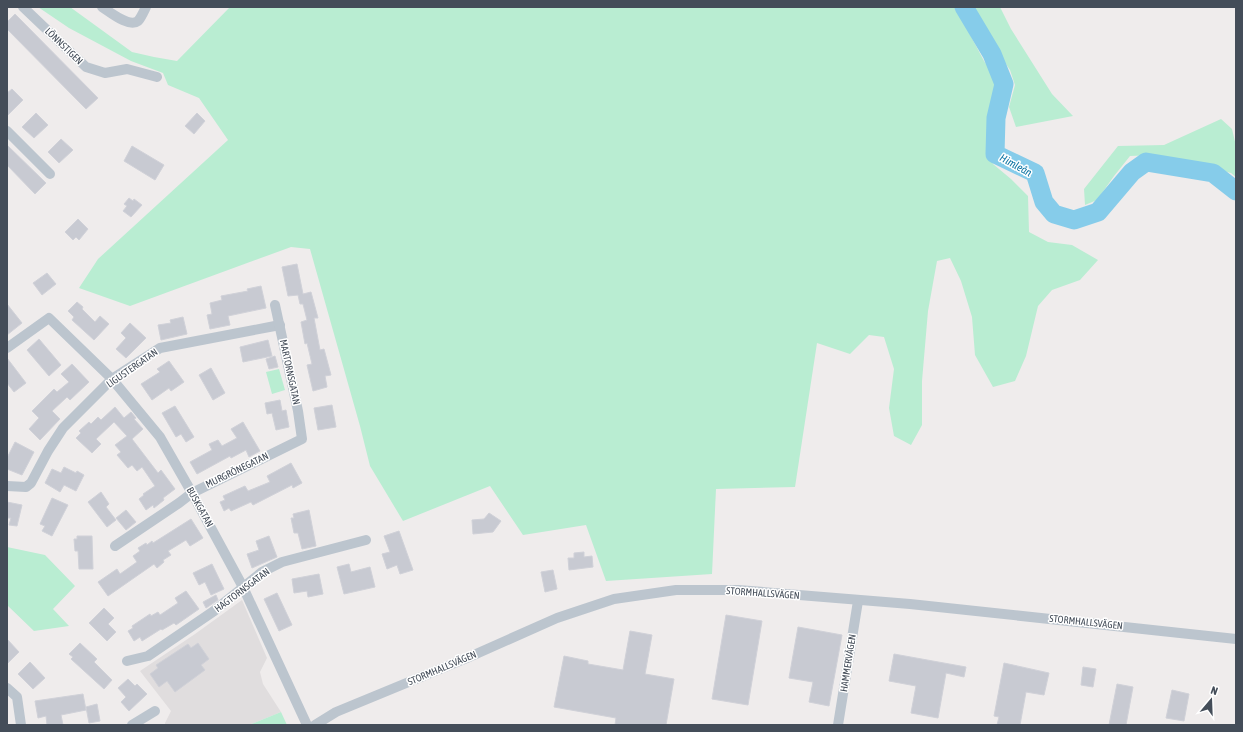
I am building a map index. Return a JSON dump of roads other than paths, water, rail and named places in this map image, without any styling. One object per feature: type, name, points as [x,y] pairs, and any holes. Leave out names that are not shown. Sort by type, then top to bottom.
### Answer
[{"type":"street","name":"LÖNNSTIGEN","points":[[23,7],[86,66],[105,72],[127,69],[158,77]]},
{"type":"street","points":[[102,7],[126,22],[133,23],[138,20],[146,7]]},
{"type":"street","points":[[7,131],[50,174]]},
{"type":"street","name":"MARTORNSGATAN","points":[[275,305],[302,439]]},
{"type":"street","name":"BUSKGATAN","points":[[7,348],[49,318],[112,380],[160,437],[192,492],[243,587],[307,725]]},
{"type":"street","name":"LIGUSTERGATAN","points":[[7,486],[20,488],[26,487],[31,483],[48,451],[63,428],[112,380],[160,348],[280,325]]},
{"type":"street","name":"MURGRÖNEGATAN","points":[[115,546],[179,503],[192,492],[302,439]]},
{"type":"street","name":"HAGTORNSGATAN","points":[[127,661],[148,656],[214,611],[262,572],[282,562],[366,540]]},
{"type":"street","name":"STORMHALLSVÄGEN","points":[[315,725],[336,712],[467,658],[557,618],[614,599],[676,590],[738,590],[858,601],[910,604],[1236,638]]},
{"type":"street","name":"HAMMERVÄGEN","points":[[838,725],[858,601]]},
{"type":"street","points":[[7,688],[17,697],[21,725]]},
{"type":"street","points":[[132,725],[155,711]]},
{"type":"waterway","name":"Himleån","points":[[964,7],[992,54],[1004,84],[996,118],[995,154],[1035,173],[1044,202],[1054,214],[1074,220],[1098,212],[1132,172],[1146,162],[1213,173],[1236,191]]}]
